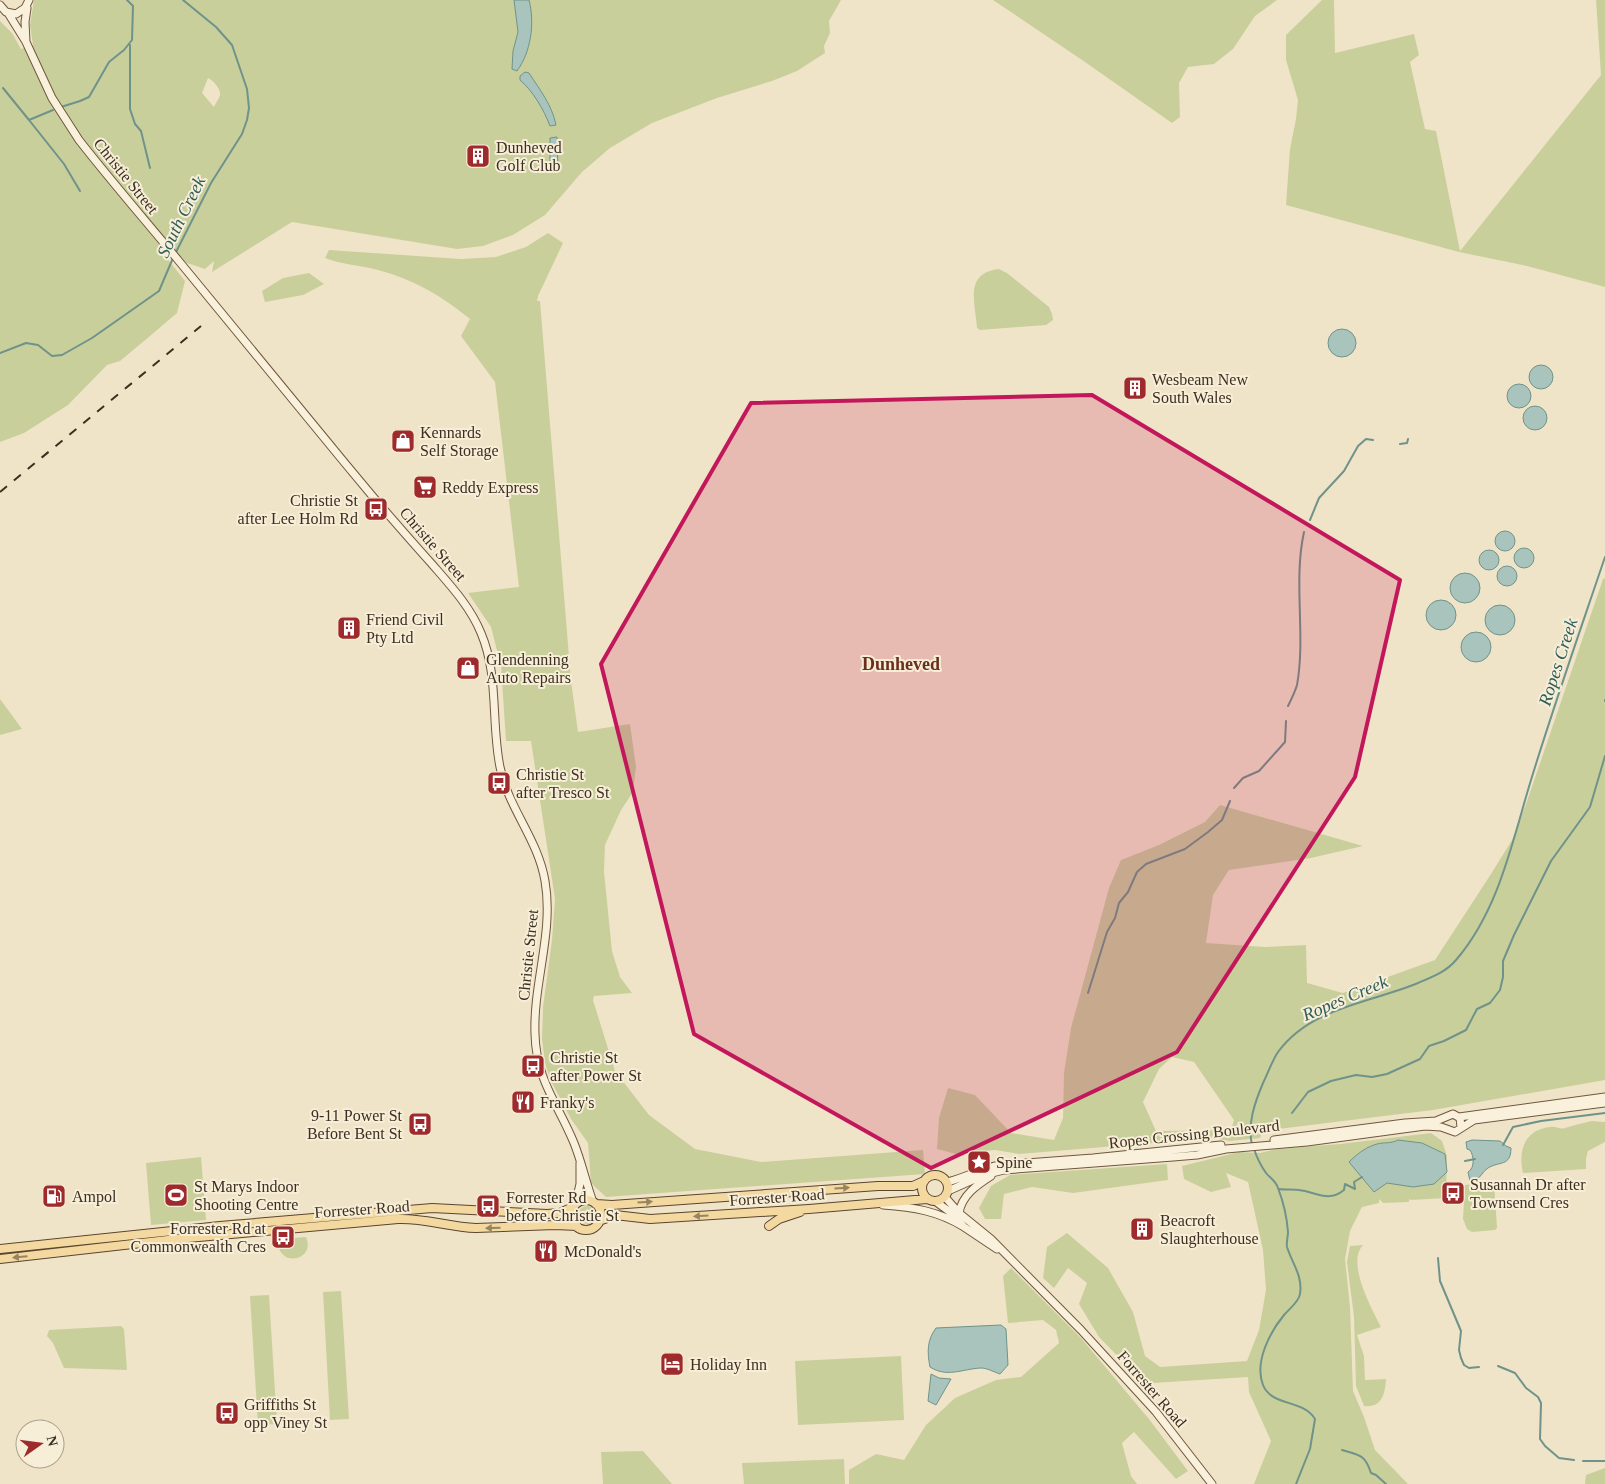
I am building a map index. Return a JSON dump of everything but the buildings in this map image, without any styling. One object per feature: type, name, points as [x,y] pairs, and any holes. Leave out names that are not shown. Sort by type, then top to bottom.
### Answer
[{"type":"main road","points":[[3,10],[14,14],[20,13],[26,8],[28,1]]},
{"type":"main road","name":"Christie Street","points":[[26,42],[25,17],[28,1]]},
{"type":"main road","name":"Christie Street","points":[[3,10],[26,42],[48,90],[68,124],[107,174],[386,512],[458,594],[473,616],[482,635],[490,665],[498,759],[502,779],[513,808],[538,854],[546,882],[548,919],[535,1016],[536,1052],[544,1082],[569,1131],[585,1171],[587,1187],[595,1203]]},
{"type":"main road","points":[[1605,1097],[1458,1116],[1453,1114],[1446,1118],[1444,1123],[1446,1128],[1455,1132],[1470,1121],[1478,1119],[1605,1102]]},
{"type":"main road","points":[[1458,1116],[1462,1122],[1461,1127]]},
{"type":"main road","name":"Ropes Crossing Boulevard","points":[[1277,1142],[1405,1123],[1436,1121],[1446,1118]]},
{"type":"main road","name":"Ropes Crossing Boulevard","points":[[947,1194],[984,1175],[998,1171],[1173,1154],[1231,1146],[1322,1140],[1424,1126],[1446,1128]]},
{"type":"main road","name":"Ropes Crossing Boulevard","points":[[947,1182],[960,1179],[985,1168],[1000,1165],[1173,1154]]},
{"type":"main road","name":"Christie Street","points":[[574,1206],[580,1184],[580,1160]]},
{"type":"main road","name":"Ropes Crossing Boulevard","points":[[959,1213],[960,1206],[973,1188],[998,1171]]},
{"type":"main road","points":[[937,1174],[943,1177],[947,1182],[947,1194],[931,1200],[922,1192],[924,1181],[931,1175],[937,1174]]},
{"type":"main road","name":"Forrester Road","points":[[595,1203],[620,1204],[818,1189],[913,1186],[924,1181]]},
{"type":"main road","name":"Forrester Road","points":[[947,1194],[959,1213],[991,1238],[1081,1330],[1156,1412],[1212,1484]]},
{"type":"main road","points":[[583,1200],[595,1203],[600,1211],[599,1221],[589,1229],[577,1226],[571,1217],[574,1206],[583,1200]]},
{"type":"main road","name":"Forrester Road","points":[[599,1221],[615,1215],[650,1219],[931,1200],[950,1212],[964,1227],[1004,1253]]},
{"type":"main road","points":[[872,1204],[927,1210],[964,1227]]},
{"type":"main road","name":"Forrester Road","points":[[0,1249],[432,1208],[547,1214],[560,1213],[574,1206]]},
{"type":"main road","points":[[768,1226],[779,1219],[809,1209]]},
{"type":"main road","name":"Forrester Road","points":[[0,1259],[398,1219],[425,1220],[465,1228],[555,1224],[577,1226]]},
{"type":"main road","points":[[41,1255],[77,1246],[88,1240],[92,1245],[120,1246]]},
{"type":"highlighted area","points":[[1092,395],[1400,580],[1355,777],[1177,1052],[931,1168],[694,1034],[601,664],[751,403]]},
{"type":"green space","points":[[34,0],[841,0],[829,21],[830,33],[824,46],[825,53],[797,71],[717,98],[652,123],[610,148],[582,172],[545,215],[513,235],[483,246],[457,249],[292,222],[212,272],[214,261],[205,269],[184,262],[169,241],[177,226],[176,224],[169,239],[159,248],[185,281],[177,313],[120,361],[107,365],[68,405],[24,433],[0,442],[0,21],[12,33],[21,49],[33,45],[30,25]],"holes":[[[208,78],[220,93],[214,107],[202,93]]]},
{"type":"green space","points":[[993,0],[1277,0],[1255,16],[1233,49],[1214,64],[1188,67],[1179,83],[1180,117],[1172,123]]},
{"type":"green space","points":[[1322,0],[1334,0],[1335,53],[1414,34],[1419,55],[1410,62],[1425,129],[1436,131],[1460,251],[1601,75],[1596,0],[1605,0],[1605,287],[1527,266],[1459,252],[1286,205],[1290,149],[1298,100],[1286,60],[1286,35]]},
{"type":"green space","points":[[548,233],[563,243],[537,301],[540,301],[571,681],[578,732],[630,724],[636,767],[633,792],[621,810],[605,845],[604,872],[612,951],[620,977],[632,993],[594,996],[593,1000],[615,1071],[649,1115],[695,1149],[761,1162],[923,1150],[925,1174],[606,1197],[591,1183],[588,1143],[571,1119],[551,1081],[545,1063],[542,1039],[543,1007],[552,940],[555,899],[531,741],[506,741],[501,666],[491,627],[468,593],[519,587],[495,382],[461,336],[470,319],[438,296],[415,283],[378,270],[325,258],[329,250],[461,259],[496,257],[526,247]]},
{"type":"green space","points":[[999,269],[1007,273],[1049,307],[1053,320],[1046,325],[980,330],[977,328],[974,299],[976,283],[981,276]]},
{"type":"green space","points":[[309,273],[324,284],[303,295],[265,302],[262,291],[283,278]]},
{"type":"green space","points":[[1605,578],[1605,1080],[1433,1110],[1262,1131],[1260,1138],[1230,1141],[1214,1138],[1019,1154],[995,1150],[956,1154],[937,1149],[939,1118],[948,1088],[975,1095],[1011,1133],[1054,1140],[1063,1118],[1064,1073],[1071,1028],[1109,888],[1121,860],[1159,845],[1205,822],[1220,805],[1363,846],[1311,858],[1229,870],[1213,895],[1206,943],[1265,947],[1306,945],[1307,983],[1343,993],[1435,960],[1512,840],[1603,579]],"holes":[[[1172,1057],[1194,1062],[1234,1120],[1231,1130],[1156,1131],[1143,1102],[1159,1069]]]},
{"type":"green space","points":[[0,699],[22,729],[0,735]]},
{"type":"green space","points":[[1592,1121],[1605,1122],[1605,1142],[1588,1151],[1586,1169],[1523,1173],[1522,1150],[1534,1132],[1550,1127],[1563,1128]]},
{"type":"green space","points":[[1431,1133],[1442,1141],[1447,1156],[1446,1198],[1409,1199],[1409,1202],[1383,1203],[1379,1199],[1379,1203],[1362,1207],[1350,1231],[1345,1259],[1350,1307],[1353,1391],[1375,1450],[1408,1484],[1254,1484],[1271,1441],[1249,1392],[1248,1377],[1153,1383],[1139,1378],[1099,1337],[1079,1304],[1087,1283],[1068,1268],[1054,1288],[1043,1278],[1047,1247],[1067,1233],[1108,1268],[1133,1312],[1145,1356],[1160,1367],[1247,1361],[1259,1330],[1266,1290],[1263,1250],[1248,1182],[1226,1173],[1231,1187],[1211,1192],[1184,1179],[1182,1166],[1239,1152],[1260,1153],[1276,1149],[1340,1144]]},
{"type":"green space","name":"St Marys Indoor Shooting Centre","points":[[201,1157],[206,1220],[151,1225],[146,1163]]},
{"type":"green space","points":[[1167,1164],[1168,1180],[1073,1193],[1032,1187],[1004,1194],[1001,1219],[985,1219],[979,1208],[991,1186],[1010,1175]]},
{"type":"green space","points":[[1494,1182],[1497,1228],[1495,1230],[1472,1232],[1467,1229],[1463,1219],[1465,1185]]},
{"type":"green space","points":[[583,1206],[591,1206],[596,1211],[594,1222],[583,1224],[578,1219],[578,1211]]},
{"type":"green space","points":[[306,1237],[308,1246],[304,1254],[298,1258],[288,1258],[283,1255],[278,1245],[279,1239]]},
{"type":"green space","points":[[1363,1245],[1357,1263],[1359,1274],[1362,1286],[1381,1327],[1357,1335],[1364,1356],[1365,1380],[1386,1379],[1385,1390],[1381,1399],[1375,1405],[1370,1406],[1364,1406],[1356,1386],[1354,1317],[1347,1262],[1350,1246]]},
{"type":"green space","points":[[1011,1268],[1081,1338],[1149,1419],[1188,1471],[1176,1479],[1134,1432],[1122,1443],[1131,1476],[1137,1484],[849,1484],[849,1470],[876,1454],[904,1460],[926,1425],[955,1398],[996,1380],[1021,1377],[1059,1343],[1056,1330],[1043,1320],[1008,1323],[1003,1276]]},
{"type":"green space","points":[[341,1291],[349,1419],[330,1420],[323,1292]]},
{"type":"green space","points":[[269,1295],[277,1424],[258,1425],[250,1296]]},
{"type":"green space","points":[[121,1326],[124,1329],[127,1370],[64,1368],[53,1343],[47,1336],[49,1330]]},
{"type":"green space","points":[[901,1356],[904,1420],[798,1425],[795,1361]]},
{"type":"green space","points":[[643,1451],[672,1484],[603,1484],[601,1452]]},
{"type":"green space","points":[[844,1459],[845,1484],[744,1484],[742,1463]]},
{"type":"green space","points":[[1605,1468],[1605,1484],[1585,1484],[1586,1475]]},
{"type":"water","points":[[514,0],[529,0],[532,18],[529,46],[517,71],[512,69],[513,51],[518,32]]},
{"type":"water","points":[[525,72],[529,73],[545,98],[552,111],[556,125],[550,126],[538,101],[520,80],[520,76]]},
{"type":"water","points":[[557,137],[558,167],[550,164],[550,138]]},
{"type":"water","points":[[1342,329],[1352,333],[1356,343],[1352,353],[1342,357],[1332,353],[1328,343],[1332,333]]},
{"type":"water","points":[[1541,365],[1546,366],[1552,372],[1552,382],[1546,388],[1541,389],[1536,388],[1530,382],[1529,377],[1530,372],[1536,366]]},
{"type":"water","points":[[1519,384],[1524,385],[1530,391],[1530,401],[1524,407],[1519,408],[1514,407],[1508,401],[1507,396],[1508,391],[1514,385]]},
{"type":"water","points":[[1535,406],[1540,407],[1546,413],[1546,423],[1540,429],[1535,430],[1530,429],[1524,423],[1523,418],[1524,413],[1530,407]]},
{"type":"water","points":[[1505,531],[1512,534],[1515,541],[1512,548],[1505,551],[1498,548],[1495,541],[1498,534]]},
{"type":"water","points":[[1524,548],[1531,551],[1534,558],[1531,565],[1524,568],[1517,565],[1514,558],[1517,551]]},
{"type":"water","points":[[1489,550],[1496,553],[1499,560],[1496,567],[1489,570],[1482,567],[1479,560],[1482,553]]},
{"type":"water","points":[[1507,566],[1514,569],[1517,576],[1514,583],[1507,586],[1500,583],[1497,576],[1500,569]]},
{"type":"water","points":[[1465,573],[1476,577],[1480,588],[1476,599],[1465,603],[1454,599],[1450,588],[1454,577]]},
{"type":"water","points":[[1441,600],[1452,604],[1456,615],[1452,626],[1441,630],[1430,626],[1426,615],[1430,604]]},
{"type":"water","points":[[1500,605],[1511,609],[1515,620],[1511,631],[1500,635],[1489,631],[1485,620],[1489,609]]},
{"type":"water","points":[[1476,632],[1487,636],[1491,647],[1487,658],[1476,662],[1465,658],[1461,647],[1465,636]]},
{"type":"water","points":[[1398,1140],[1422,1143],[1445,1154],[1447,1172],[1434,1184],[1413,1187],[1387,1183],[1374,1192],[1349,1162],[1369,1147]]},
{"type":"water","points":[[1472,1140],[1500,1141],[1511,1148],[1509,1158],[1507,1161],[1488,1168],[1476,1180],[1470,1181],[1468,1172],[1472,1168],[1473,1159],[1470,1150],[1467,1149],[1466,1142]]},
{"type":"water","points":[[1001,1325],[1006,1329],[1008,1365],[1000,1374],[983,1368],[942,1372],[930,1367],[929,1346],[936,1328]]},
{"type":"water","points":[[931,1374],[939,1378],[951,1379],[936,1405],[928,1401]]},
{"type":"waterway","points":[[61,107],[89,97],[109,62],[124,50],[132,40],[133,6],[127,0]]},
{"type":"waterway","name":"South Creek","points":[[175,254],[211,183],[242,134],[249,108],[247,89],[232,45],[216,27],[183,0]]},
{"type":"waterway","points":[[130,45],[130,109],[135,124],[141,131],[150,168]]},
{"type":"waterway","points":[[3,88],[29,120],[53,110]]},
{"type":"waterway","points":[[29,120],[64,164],[80,191]]},
{"type":"waterway","name":"South Creek","points":[[0,353],[26,343],[38,345],[52,356],[62,355],[92,338],[159,291],[173,258]]},
{"type":"waterway","points":[[1310,520],[1319,498],[1344,471],[1358,446],[1366,439],[1373,440]]},
{"type":"waterway","points":[[1400,444],[1407,443],[1408,439]]},
{"type":"waterway","points":[[1288,706],[1297,685],[1299,666],[1299,589],[1304,532]]},
{"type":"waterway","name":"Ropes Creek","points":[[1252,1145],[1250,1129],[1257,1098],[1278,1052],[1292,1037],[1307,1025],[1342,1008],[1400,990],[1438,974],[1456,960],[1471,940],[1494,897],[1605,557]]},
{"type":"waterway","points":[[1234,788],[1243,778],[1259,771],[1285,742],[1286,721]]},
{"type":"waterway","points":[[1292,1113],[1308,1092],[1331,1081],[1356,1075],[1372,1077],[1387,1074],[1420,1059],[1429,1046],[1466,1030],[1477,1009],[1490,1003],[1500,990],[1503,977],[1503,961],[1514,935],[1551,861],[1590,807],[1605,756]]},
{"type":"waterway","points":[[1088,993],[1107,932],[1115,918],[1119,903],[1128,892],[1137,872],[1146,864],[1185,849],[1208,832],[1222,820],[1230,801]]},
{"type":"waterway","points":[[1503,1145],[1513,1127],[1541,1121],[1605,1113]]},
{"type":"waterway","name":"Ropes Creek","points":[[1254,1149],[1262,1168],[1276,1183],[1280,1193],[1288,1232],[1287,1247],[1301,1287],[1296,1303],[1284,1315],[1269,1339],[1262,1357],[1261,1367],[1263,1385],[1267,1392],[1273,1397],[1303,1408],[1315,1419],[1310,1449],[1296,1484]]},
{"type":"waterway","points":[[1465,1161],[1475,1159]]},
{"type":"waterway","points":[[1279,1189],[1299,1190],[1322,1196],[1333,1196],[1344,1190],[1345,1184],[1355,1189],[1354,1182],[1362,1177]]},
{"type":"waterway","points":[[1438,1258],[1440,1281],[1461,1331],[1459,1350],[1461,1358],[1464,1365],[1469,1368],[1479,1367]]},
{"type":"waterway","points":[[1498,1366],[1515,1373],[1526,1388],[1538,1397],[1541,1403],[1540,1439],[1545,1446],[1559,1458],[1574,1460]]},
{"type":"waterway","points":[[1342,1450],[1361,1456],[1371,1473],[1386,1484]]},
{"type":"waterway","points":[[1583,1461],[1605,1461]]},
{"type":"railway","points":[[0,492],[201,326]]},
{"type":"place","name":"Dunheved Golf Club","points":[[478,156]]},
{"type":"place","name":"Wesbeam New South Wales","points":[[1135,388]]},
{"type":"place","name":"Kennards Self Storage","points":[[403,441]]},
{"type":"place","name":"Reddy Express","points":[[425,487]]},
{"type":"place","name":"Christie St after Lee Holm Rd","points":[[376,509]]},
{"type":"place","name":"Friend Civil Pty Ltd","points":[[349,628]]},
{"type":"place","name":"Glendenning Auto Repairs","points":[[468,668]]},
{"type":"place","name":"Christie St after Tresco St","points":[[499,783]]},
{"type":"place","name":"Christie St after Power St","points":[[533,1066]]},
{"type":"place","name":"Franky's","points":[[523,1102]]},
{"type":"place","name":"9-11 Power St Before Bent St","points":[[420,1124]]},
{"type":"place","name":"Spine","points":[[979,1162]]},
{"type":"place","name":"Susannah Dr after Townsend Cres","points":[[1453,1193]]},
{"type":"place","name":"St Marys Indoor Shooting Centre","points":[[176,1195]]},
{"type":"place","name":"Ampol","points":[[54,1196]]},
{"type":"place","name":"Forrester Rd before Christie St","points":[[488,1206]]},
{"type":"place","name":"Beacroft Slaughterhouse","points":[[1142,1229]]},
{"type":"place","name":"Forrester Rd at Commonwealth Cres","points":[[283,1237]]},
{"type":"place","name":"McDonald's","points":[[546,1251]]},
{"type":"place","name":"Holiday Inn","points":[[672,1364]]},
{"type":"place","name":"Griffiths St opp Viney St","points":[[227,1413]]},
{"type":"district","name":"Dunheved","points":[[901,664]]}]
